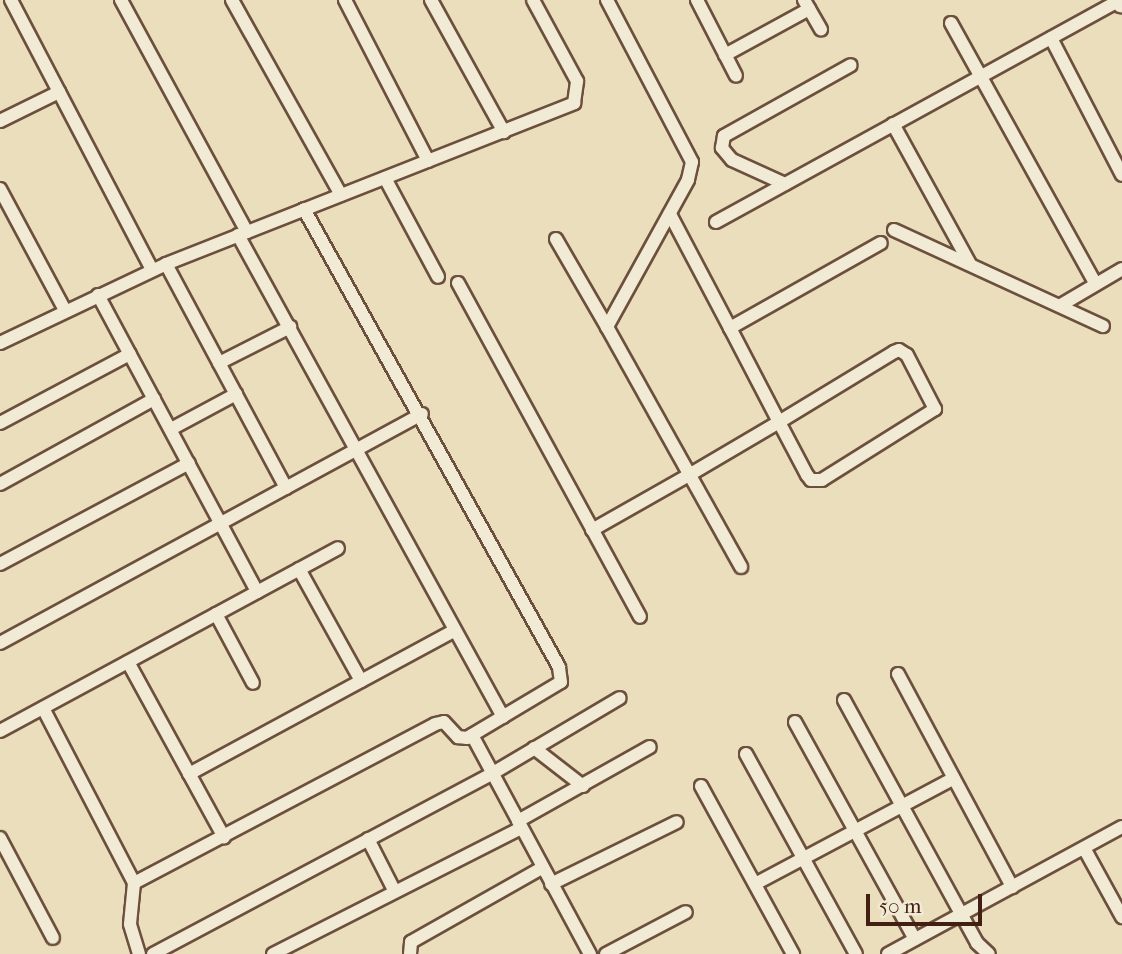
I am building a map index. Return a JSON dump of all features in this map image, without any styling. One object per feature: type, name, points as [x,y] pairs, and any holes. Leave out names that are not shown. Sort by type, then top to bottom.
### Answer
[{"type":"street","points":[[11,0],[152,270]]},
{"type":"street","points":[[121,0],[290,327],[503,717]]},
{"type":"street","points":[[232,0],[341,195]]},
{"type":"street","points":[[345,0],[428,161]]},
{"type":"street","points":[[431,0],[504,132]]},
{"type":"street","points":[[0,342],[166,264],[566,108],[578,96],[577,81],[533,0]]},
{"type":"street","points":[[607,0],[692,162],[670,214],[607,327]]},
{"type":"street","points":[[697,0],[736,76]]},
{"type":"street","points":[[716,222],[1121,2]]},
{"type":"street","points":[[725,55],[807,4],[821,30]]},
{"type":"street","points":[[951,23],[1095,284]]},
{"type":"street","points":[[1051,38],[1122,175]]},
{"type":"street","points":[[785,184],[732,160],[722,148],[724,136],[851,65]]},
{"type":"street","points":[[0,121],[59,92]]},
{"type":"street","points":[[893,124],[970,264]]},
{"type":"street","points":[[385,178],[438,277]]},
{"type":"street","points":[[0,189],[65,310]]},
{"type":"street","points":[[134,883],[439,722],[458,737],[472,735],[555,689],[561,674],[422,414],[304,209]]},
{"type":"street","points":[[592,530],[689,475],[779,422],[899,350],[906,355],[935,405],[929,416],[818,482],[807,475],[779,422],[670,214]]},
{"type":"street","points":[[894,230],[1103,326]]},
{"type":"street","points":[[556,239],[741,567]]},
{"type":"street","points":[[730,328],[881,243]]},
{"type":"street","points":[[166,264],[286,488]]},
{"type":"street","points":[[1061,305],[1122,269]]},
{"type":"street","points":[[458,283],[640,617]]},
{"type":"street","points":[[98,295],[257,592]]},
{"type":"street","points":[[219,363],[290,327]]},
{"type":"street","points":[[0,423],[131,354]]},
{"type":"street","points":[[171,429],[236,394]]},
{"type":"street","points":[[0,484],[155,400]]},
{"type":"street","points":[[0,643],[422,414]]},
{"type":"street","points":[[0,564],[189,463]]},
{"type":"street","points":[[0,731],[338,548]]},
{"type":"street","points":[[299,569],[361,681]]},
{"type":"street","points":[[216,614],[253,683]]},
{"type":"street","points":[[189,774],[454,630]]},
{"type":"street","points":[[128,662],[224,837]]},
{"type":"street","points":[[898,674],[1012,887]]},
{"type":"street","points":[[153,954],[492,773],[620,698]]},
{"type":"street","points":[[844,700],[977,943],[989,954]]},
{"type":"street","points":[[43,708],[134,883],[130,924],[139,954]]},
{"type":"street","points":[[795,722],[915,939]]},
{"type":"street","points":[[472,735],[590,954]]},
{"type":"street","points":[[273,954],[394,890],[421,882],[650,747]]},
{"type":"street","points":[[534,748],[583,786]]},
{"type":"street","points":[[746,754],[856,954]]},
{"type":"street","points":[[755,884],[954,778]]},
{"type":"street","points":[[701,786],[793,954]]},
{"type":"street","points":[[551,884],[677,822]]},
{"type":"street","points":[[888,954],[1122,828]]},
{"type":"street","points":[[0,838],[53,939]]},
{"type":"street","points":[[368,839],[394,890]]},
{"type":"street","points":[[1084,848],[1122,917]]},
{"type":"street","points":[[409,954],[411,942],[542,868]]},
{"type":"street","points":[[606,954],[687,912]]}]
